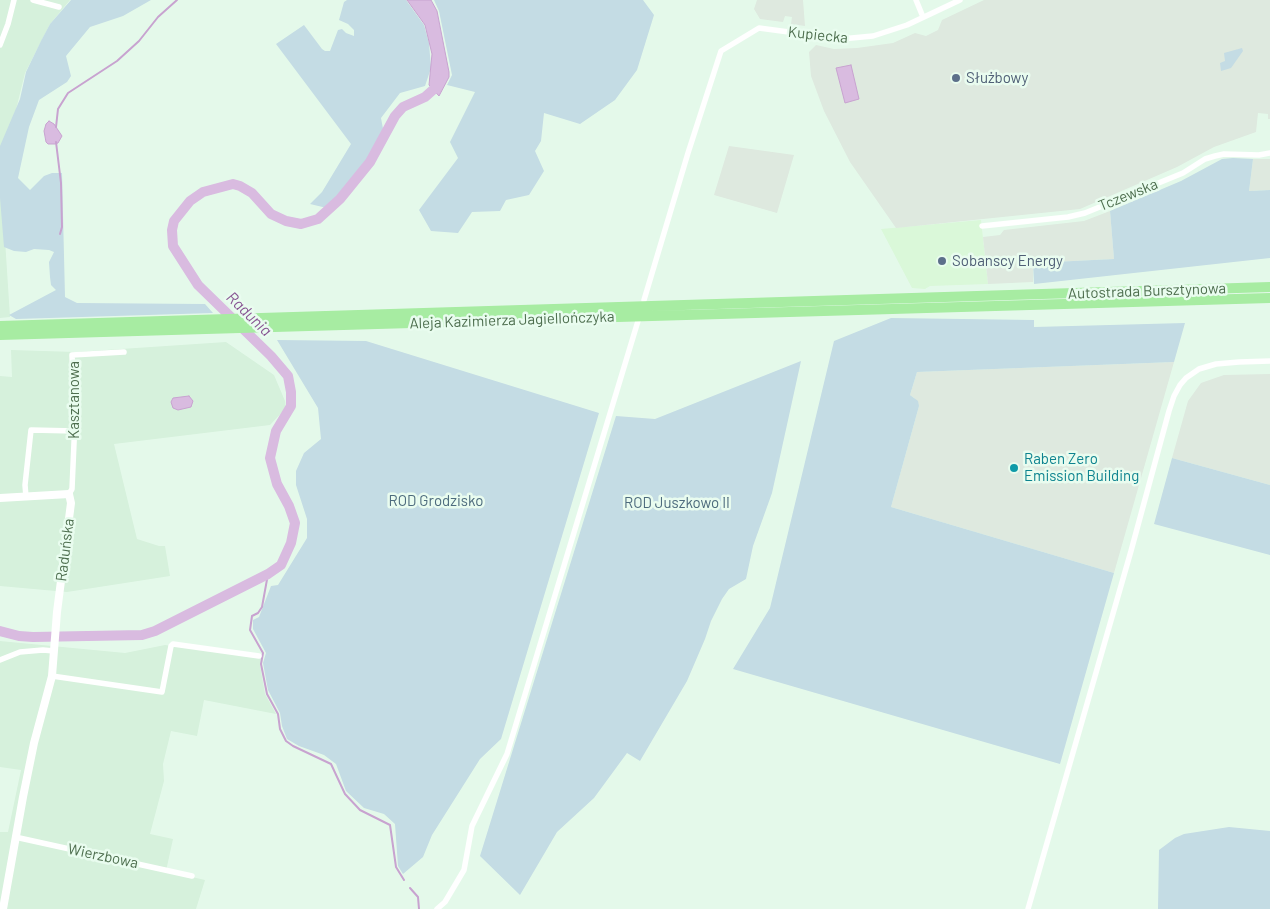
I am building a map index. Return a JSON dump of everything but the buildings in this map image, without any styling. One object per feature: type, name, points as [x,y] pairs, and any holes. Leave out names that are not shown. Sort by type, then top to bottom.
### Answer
[{"type":"highway","name":"Autostrada Bursztynowa","points":[[1024,300],[1270,287]]},
{"type":"highway","name":"Autostrada Bursztynowa","points":[[1024,300],[1270,298]]},
{"type":"highway","name":"Aleja Kazimierza Jagiellończyka","points":[[0,336],[62,329],[218,324],[252,319],[621,312],[1024,300]]},
{"type":"highway","name":"Aleja Kazimierza Jagiellończyka","points":[[218,324],[261,328],[621,312]]},
{"type":"highway","name":"Aleja Kazimierza Jagiellończyka","points":[[0,326],[62,329]]},
{"type":"street","points":[[0,45],[14,0]]},
{"type":"street","points":[[33,0],[59,7]]},
{"type":"street","points":[[916,0],[923,17]]},
{"type":"street","name":"Kupiecka","points":[[644,300],[721,51],[759,28],[841,39],[883,34],[960,0]]},
{"type":"street","name":"Tczewska","points":[[982,226],[1068,217],[1085,213],[1174,176],[1205,159],[1224,154],[1259,155],[1270,153]]},
{"type":"street","points":[[437,909],[445,902],[464,870],[472,826],[507,754],[638,321]]},
{"type":"street","name":"Kasztanowa","points":[[69,494],[72,489],[75,432],[72,355],[124,352]]},
{"type":"street","points":[[1028,909],[1174,396],[1186,378],[1199,370],[1216,364],[1270,362]]},
{"type":"street","points":[[26,497],[30,430],[75,432]]},
{"type":"street","points":[[0,498],[58,493],[69,494]]},
{"type":"street","name":"Raduńska","points":[[4,909],[15,837],[34,744],[52,676],[71,503],[69,494]]},
{"type":"street","points":[[52,676],[162,692],[171,646],[173,644],[259,656]]},
{"type":"street","points":[[0,660],[20,652],[55,649]]},
{"type":"street","name":"Wierzbowa","points":[[15,837],[192,876]]},
{"type":"shaded area","points":[[0,0],[70,0],[50,24],[25,73],[8,142],[0,150]]},
{"type":"shaded area","points":[[407,0],[431,0],[437,11],[449,72],[449,77],[439,96],[429,85],[432,54],[425,25]]},
{"type":"shaded area","points":[[757,0],[803,0],[805,26],[791,24],[792,17],[785,16],[783,22],[760,19],[754,9]]},
{"type":"shaded area","points":[[984,0],[1270,0],[1270,119],[1268,119],[1268,114],[1258,113],[1256,132],[1214,147],[1177,167],[1080,209],[896,228],[850,162],[824,111],[811,76],[809,52],[816,45],[834,49],[857,48],[893,43],[915,33],[926,36],[938,30],[942,20]]},
{"type":"shaded area","points":[[851,65],[859,99],[845,103],[836,68]]},
{"type":"shaded area","points":[[49,121],[54,124],[62,136],[58,143],[55,144],[48,144],[46,142],[44,131]]},
{"type":"shaded area","points":[[729,146],[794,155],[777,213],[714,195]]},
{"type":"shaded area","points":[[1253,159],[1270,159],[1270,190],[1249,191]]},
{"type":"shaded area","points":[[0,162],[10,317],[0,318]]},
{"type":"shaded area","points":[[1110,211],[1114,259],[1033,263],[1033,282],[988,284],[983,237],[1000,235],[1004,230],[1084,221]]},
{"type":"shaded area","name":"Sobanscy Energy","points":[[981,220],[988,284],[930,286],[925,289],[912,288],[881,229]]},
{"type":"shaded area","points":[[226,342],[274,375],[286,408],[270,425],[114,444],[137,539],[165,546],[170,576],[67,592],[0,586],[0,376],[12,377],[11,350],[76,352]]},
{"type":"shaded area","points":[[1174,362],[1114,573],[891,507],[919,406],[910,395],[917,372]]},
{"type":"shaded area","points":[[1270,374],[1270,485],[1172,458],[1188,401],[1201,383],[1224,375]]},
{"type":"shaded area","points":[[189,396],[193,401],[191,407],[178,410],[173,408],[171,402],[173,398]]},
{"type":"shaded area","points":[[0,641],[125,653],[165,645],[261,658],[260,665],[265,694],[276,714],[204,700],[197,736],[171,731],[163,764],[164,781],[150,834],[173,839],[166,871],[205,880],[196,909],[0,909],[0,832],[8,832],[21,770],[0,767]]},
{"type":"green space","points":[[71,0],[151,0],[123,16],[90,27],[66,56],[71,76],[67,82],[39,100],[29,127],[18,178],[30,190],[44,176],[52,173],[62,173],[65,297],[77,303],[205,304],[213,313],[16,319],[9,315],[56,290],[51,285],[49,262],[54,252],[34,249],[26,252],[14,251],[4,247],[0,198],[0,146],[20,99],[26,72],[41,41],[50,24]]},
{"type":"green space","points":[[347,0],[406,0],[424,25],[429,43],[431,68],[425,86],[400,93],[381,118],[384,134],[370,162],[331,209],[310,204],[322,192],[351,144],[276,44],[304,25],[322,49],[330,51],[338,30],[342,29],[354,36],[354,30],[348,24],[339,20],[344,2]]},
{"type":"green space","points":[[434,0],[643,0],[654,15],[637,70],[615,100],[580,124],[544,113],[541,141],[535,151],[544,171],[529,195],[506,200],[500,211],[472,212],[458,233],[431,231],[419,210],[458,158],[450,142],[475,92],[447,85],[452,75],[439,11]]},
{"type":"green space","points":[[1242,48],[1243,51],[1231,68],[1221,71],[1220,63],[1225,61],[1224,53]]},
{"type":"green space","points":[[1222,159],[1253,159],[1249,191],[1270,190],[1270,258],[1034,284],[1033,263],[1114,259],[1110,211],[1181,181]]},
{"type":"green space","points":[[891,318],[1034,320],[1034,327],[1185,323],[1174,362],[917,372],[910,395],[918,401],[919,406],[891,507],[1114,573],[1060,764],[733,669],[770,608],[834,341]]},
{"type":"green space","name":"ROD Grodzisko","points":[[277,340],[366,341],[599,413],[501,739],[480,759],[432,835],[423,857],[403,874],[398,866],[395,824],[384,814],[364,808],[346,791],[336,764],[324,755],[299,746],[287,739],[280,713],[268,690],[263,663],[266,653],[253,629],[253,620],[259,617],[271,586],[278,585],[307,538],[307,519],[296,485],[296,471],[304,453],[321,439],[318,408]]},
{"type":"green space","name":"ROD Juszkowo II","points":[[801,361],[772,493],[753,546],[746,579],[729,589],[722,599],[687,681],[640,761],[627,753],[594,798],[557,832],[520,895],[480,856],[616,416],[655,419]]},
{"type":"green space","points":[[1172,458],[1270,485],[1270,555],[1154,524]]},
{"type":"green space","points":[[1229,827],[1270,831],[1270,909],[1158,909],[1159,850],[1184,834]]},
{"type":"waterway","points":[[56,127],[58,109],[68,93],[117,61],[139,41],[158,17],[177,0]]},
{"type":"waterway","name":"Radunia","points":[[0,631],[19,636],[33,637],[142,635],[155,631],[268,574],[281,565],[291,543],[295,523],[289,506],[277,484],[270,458],[276,431],[291,406],[288,376],[271,356],[198,285],[173,246],[172,230],[174,221],[190,201],[203,192],[233,184],[252,193],[271,214],[286,221],[301,224],[318,219],[340,199],[370,162],[395,116],[403,107],[425,97],[434,89],[439,79]]},
{"type":"waterway","points":[[56,142],[61,183],[62,227],[60,234]]},
{"type":"waterway","points":[[268,574],[262,607],[258,613],[252,616],[250,630],[263,653],[261,664],[267,694],[278,714],[280,729],[286,741],[293,746],[331,764],[345,794],[360,810],[390,825],[396,867],[404,880]]},
{"type":"waterway","points":[[410,888],[418,897],[419,909]]},
{"type":"place","name":"Służbowy","points":[[956,78]]},
{"type":"place","name":"Sobanscy Energy","points":[[942,261]]},
{"type":"place","name":"Raben Zero Emission Building","points":[[1014,468]]}]
